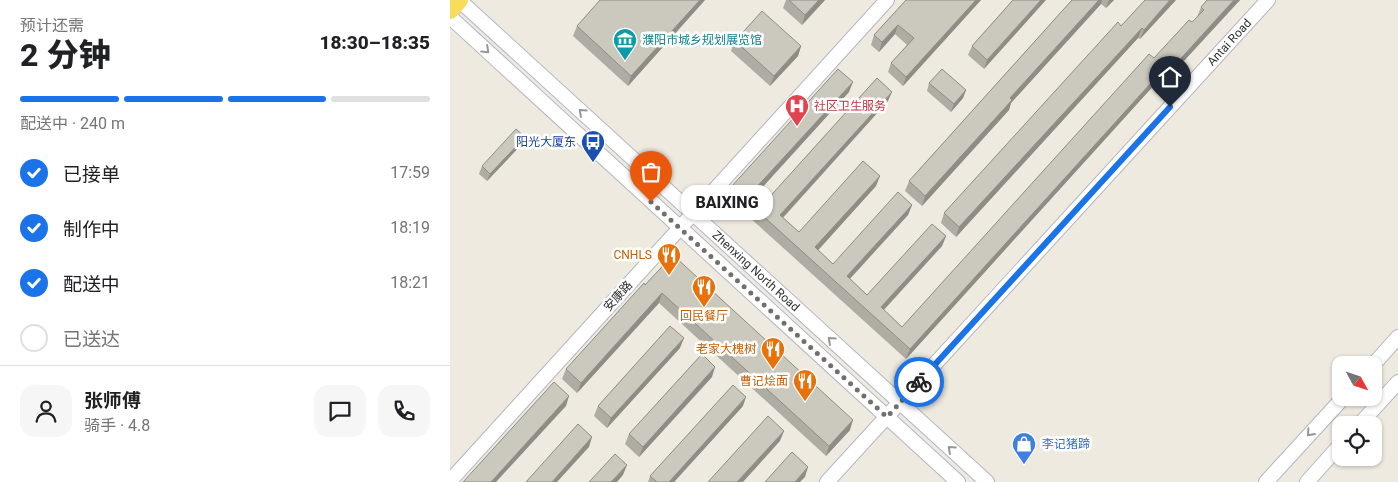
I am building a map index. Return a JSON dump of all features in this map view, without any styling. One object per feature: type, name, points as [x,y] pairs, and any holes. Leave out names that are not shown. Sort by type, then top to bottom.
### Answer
[{"type":"main road","points":[[450,10],[459,0]]},
{"type":"street","name":"Zhenxing North Road","points":[[459,0],[987,482]]},
{"type":"street","name":"安康路","points":[[450,481],[887,0]]},
{"type":"street","name":"Antai Road","points":[[827,482],[1268,0]]},
{"type":"street","name":"Zhenxing North Road","points":[[450,17],[958,482]]},
{"type":"street","points":[[1381,356],[1398,337]]},
{"type":"street","points":[[1367,416],[1398,382]]},
{"type":"street","points":[[1266,482],[1336,406]]},
{"type":"street","points":[[1307,482],[1332,454]]},
{"type":"building","name":"濮阳市城乡规划展览馆","points":[[600,0],[700,0],[631,76],[577,26]]},
{"type":"building","points":[[789,0],[819,0],[805,15]]},
{"type":"building","points":[[906,0],[976,0],[906,77],[891,63],[914,38],[898,25],[882,42],[874,35]]},
{"type":"building","points":[[1013,0],[1041,0],[987,60],[972,46]]},
{"type":"building","points":[[1072,0],[1099,0],[925,196],[909,181]]},
{"type":"building","points":[[1145,0],[1170,0],[959,227],[944,213],[1118,22],[1121,26]]},
{"type":"building","points":[[1207,0],[1234,0],[1174,66],[1170,62],[910,349],[731,187],[838,69],[853,82],[753,191],[765,202],[877,78],[892,92],[780,215],[799,232],[863,161],[880,176],[815,247],[833,264],[898,192],[912,205],[847,276],[867,295],[932,224],[946,236],[881,307],[902,327],[1149,54],[1154,58],[1189,20],[1192,22],[1204,10],[1201,7]]},
{"type":"building","points":[[762,11],[801,46],[774,76],[735,41]]},
{"type":"building","points":[[942,69],[966,90],[954,104],[929,83]]},
{"type":"building","points":[[516,129],[525,137],[490,174],[482,166]]},
{"type":"building","points":[[673,255],[853,420],[829,446],[662,293],[581,383],[566,369],[644,283],[645,285]]},
{"type":"building","points":[[670,326],[684,338],[611,418],[598,406]]},
{"type":"building","points":[[702,354],[715,367],[643,447],[629,434]]},
{"type":"building","points":[[554,382],[569,396],[491,482],[463,482]]},
{"type":"building","points":[[733,385],[746,397],[669,482],[657,482],[650,476]]},
{"type":"building","points":[[768,416],[784,431],[737,482],[708,482]]},
{"type":"building","points":[[578,424],[592,437],[552,482],[526,482]]},
{"type":"building","points":[[792,452],[808,467],[795,482],[765,482]]},
{"type":"building","points":[[615,454],[627,465],[611,482],[589,482]]},
{"type":"way so far","points":[[651,202],[887,417],[919,382]]},
{"type":"place","name":"濮阳市城乡规划展览馆","points":[[625,61]]},
{"type":"place","name":"社区卫生服务","points":[[797,127]]},
{"type":"place","name":"阳光大厦东","points":[[593,163]]},
{"type":"place","name":"BAIXING","points":[[651,202]]},
{"type":"place","name":"CNHLS","points":[[669,276]]},
{"type":"place","name":"回民餐厅","points":[[704,308]]},
{"type":"place","name":"老家大槐树","points":[[773,370]]},
{"type":"place","name":"曹记烩面","points":[[805,402]]},
{"type":"place","name":"李记猪蹄","points":[[1024,465]]},
{"type":"route","points":[[919,382],[1170,107]]}]
